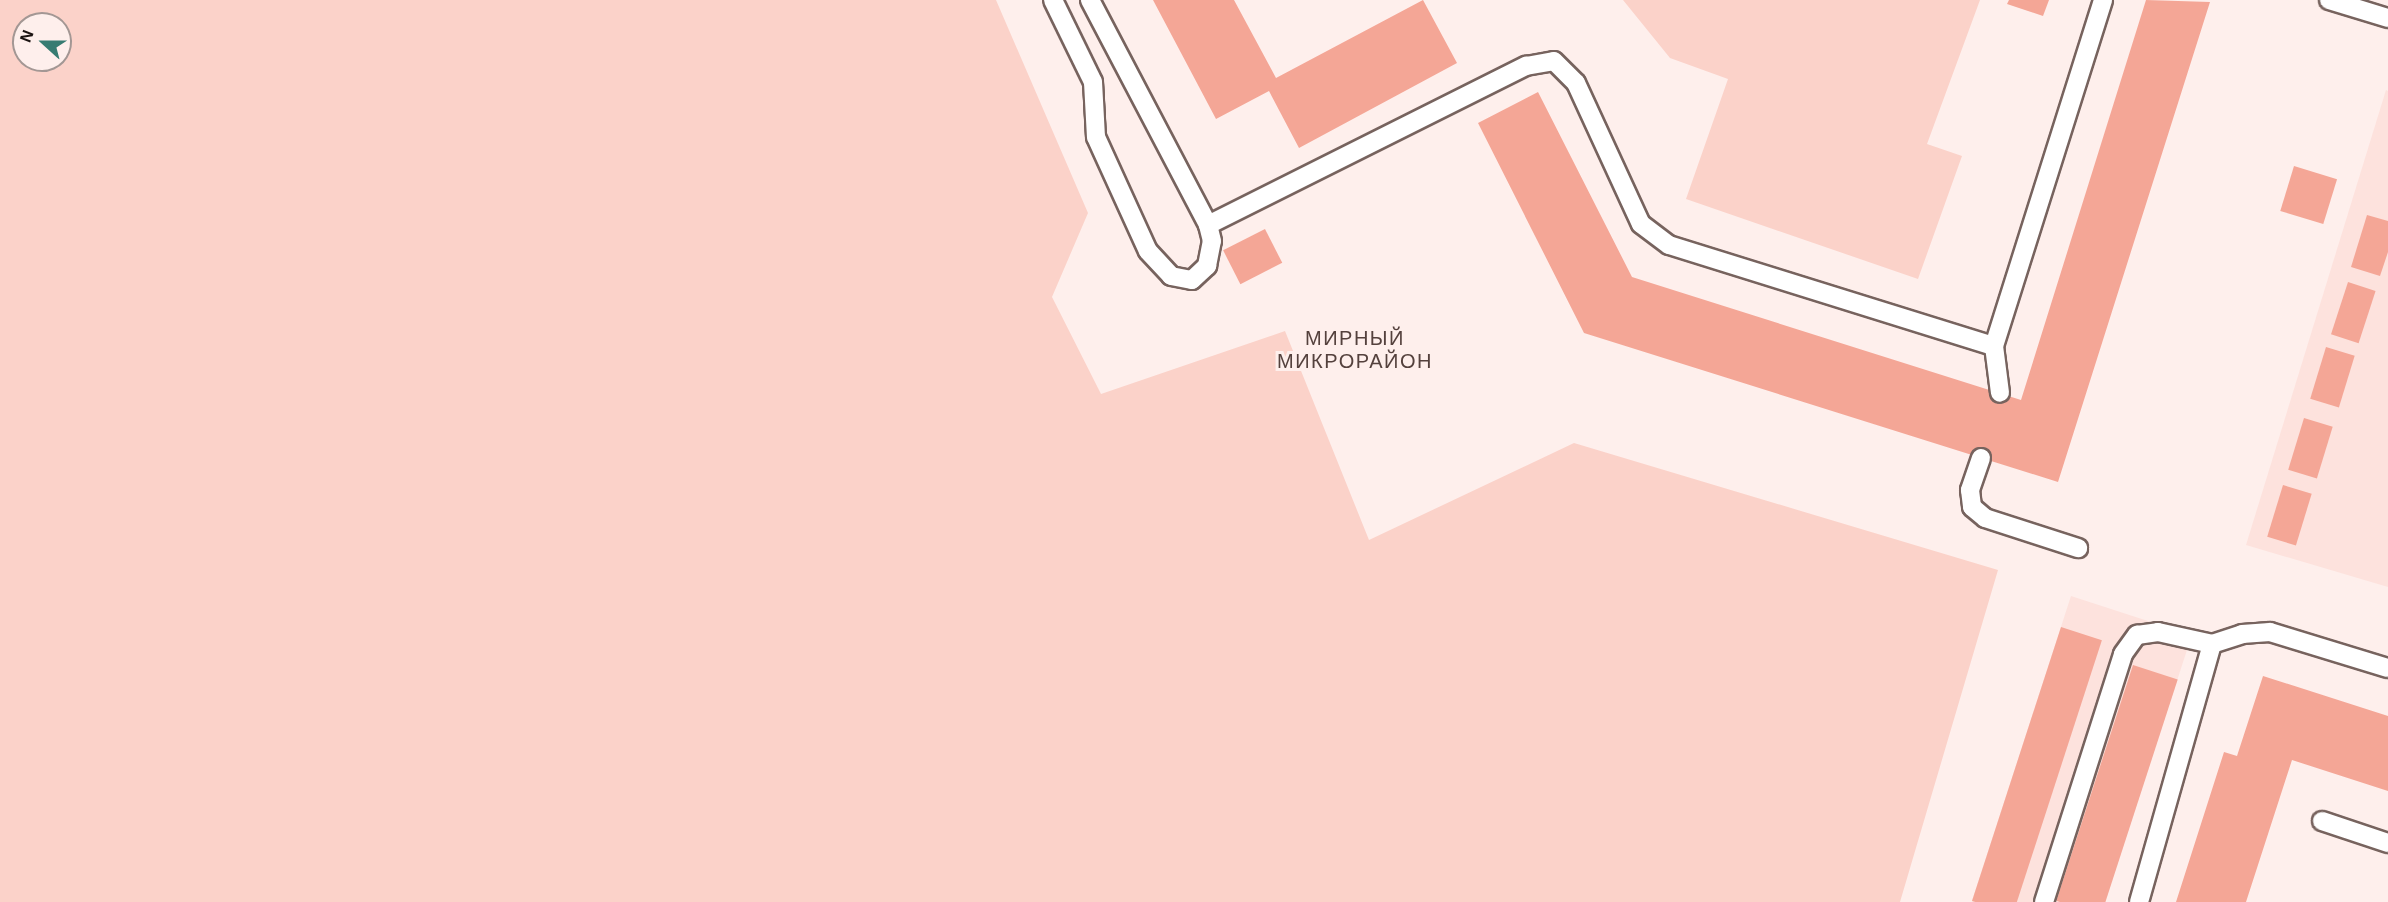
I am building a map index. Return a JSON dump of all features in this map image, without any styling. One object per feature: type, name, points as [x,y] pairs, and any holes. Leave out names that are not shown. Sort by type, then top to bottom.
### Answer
[{"type":"lane","points":[[1053,0],[1093,82],[1096,137],[1148,251],[1171,276],[1192,280],[1207,266],[1212,241],[1209,225],[1090,0]]},
{"type":"lane","points":[[2000,393],[1994,346],[2103,0]]},
{"type":"lane","points":[[2330,0],[2388,18]]},
{"type":"lane","points":[[1209,225],[1526,66],[1554,61],[1575,83],[1641,224],[1669,245],[1994,346]]},
{"type":"lane","points":[[1981,458],[1971,490],[1972,507],[1984,518],[2078,548]]},
{"type":"lane","points":[[2044,902],[2123,654],[2137,635],[2157,632],[2212,644],[2242,634],[2270,632],[2388,668]]},
{"type":"lane","points":[[2139,902],[2212,644]]},
{"type":"lane","points":[[2322,820],[2388,843]]},
{"type":"shaded area","points":[[0,0],[996,0],[1088,213],[1052,297],[1101,394],[1285,331],[1369,540],[1574,443],[1998,570],[1900,902],[0,902]]},
{"type":"shaded area","points":[[1623,0],[1980,0],[1927,144],[1962,156],[1918,279],[1686,199],[1728,79],[1670,58]]},
{"type":"shaded area","points":[[2386,90],[2388,91],[2388,587],[2246,545]]},
{"type":"shaded area","points":[[2071,596],[2192,635],[2105,902],[1972,901]]},
{"type":"building","points":[[1153,0],[1234,0],[1276,78],[1423,0],[1457,63],[1299,148],[1269,91],[1216,119]]},
{"type":"building","points":[[2009,0],[2049,0],[2043,16],[2007,4]]},
{"type":"building","points":[[2146,0],[2210,2],[2058,482],[1584,333],[1478,123],[1538,92],[1632,277],[2021,400]]},
{"type":"building","points":[[2294,166],[2337,179],[2323,224],[2280,211]]},
{"type":"building","points":[[2367,215],[2388,221],[2388,252],[2380,276],[2351,267]]},
{"type":"building","points":[[1265,229],[1282,263],[1240,284],[1223,250]]},
{"type":"building","points":[[2348,282],[2376,291],[2359,343],[2331,334]]},
{"type":"building","points":[[2326,347],[2355,356],[2339,407],[2310,399]]},
{"type":"building","points":[[2304,418],[2333,427],[2317,478],[2288,470]]},
{"type":"building","points":[[2283,485],[2312,494],[2296,545],[2267,537]]},
{"type":"building","points":[[2061,627],[2102,640],[2017,902],[1972,901]]},
{"type":"building","points":[[2133,665],[2178,680],[2105,902],[2056,901]]},
{"type":"building","points":[[2263,676],[2388,716],[2388,791],[2292,760],[2246,902],[2176,902],[2224,752],[2237,756]]},
{"type":"district","name":"МИРНЫЙ МИКРОРАЙОН","points":[[1355,350]]}]
